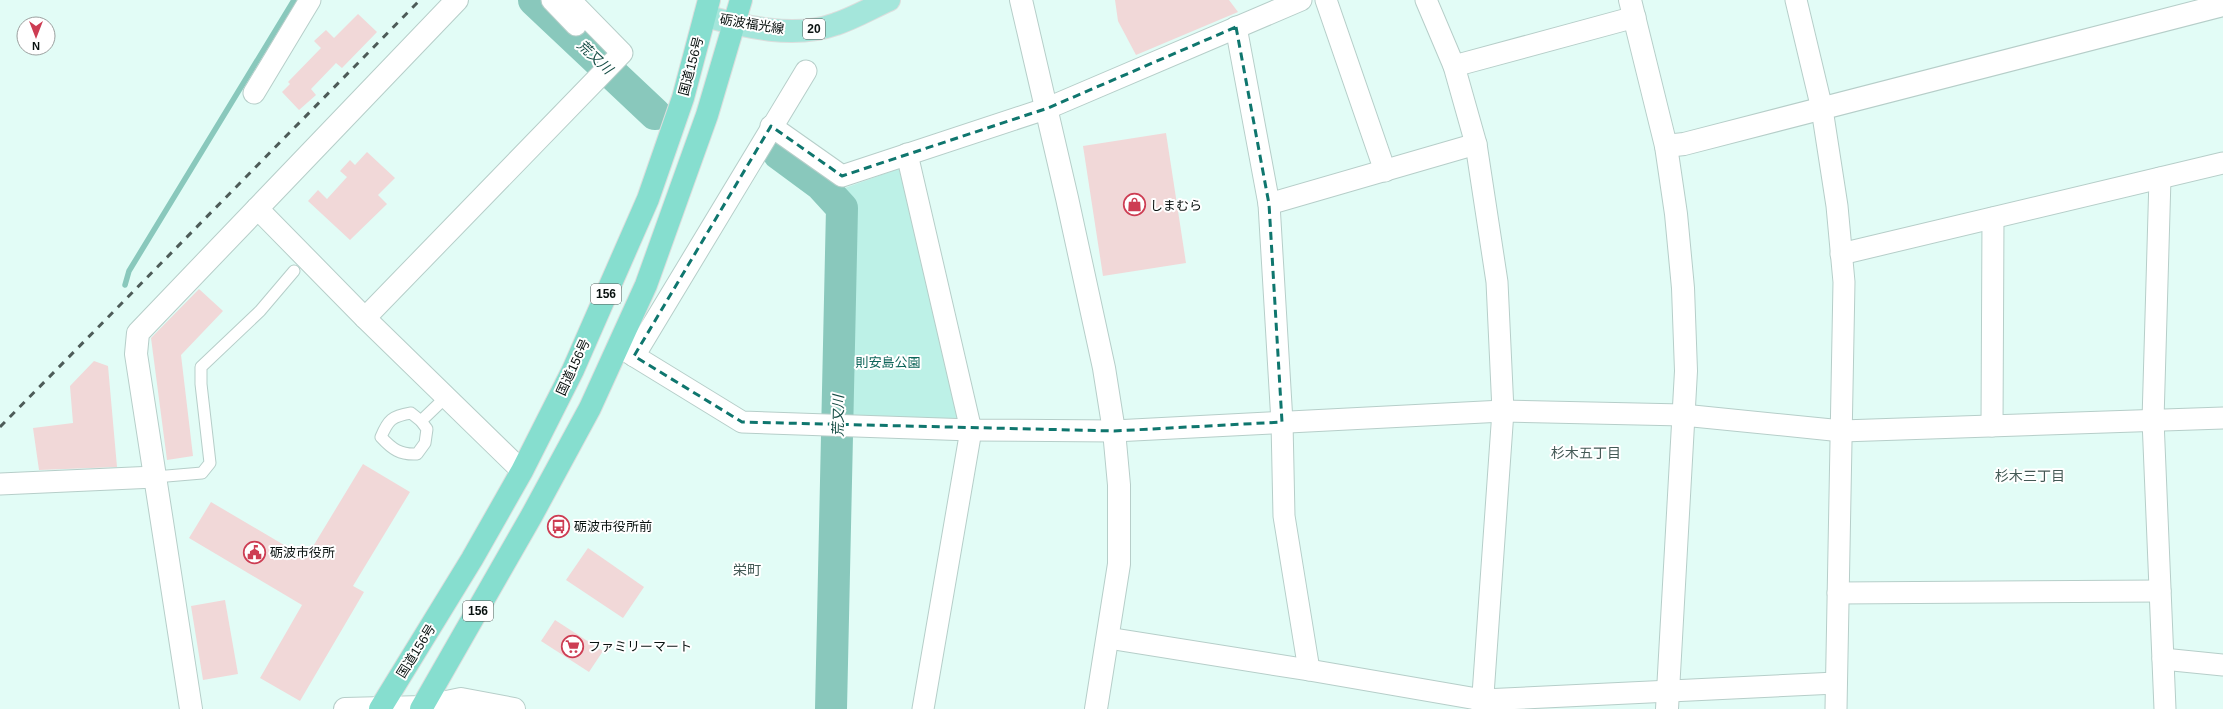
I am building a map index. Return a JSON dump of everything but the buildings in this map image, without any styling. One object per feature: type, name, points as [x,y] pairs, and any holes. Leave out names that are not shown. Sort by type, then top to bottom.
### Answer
[{"type":"highway","name":"156","points":[[424,708],[590,408],[626,351],[646,285],[707,115],[741,0]]},
{"type":"highway","name":"国道156号","points":[[380,708],[472,559],[522,471],[573,370],[648,199],[683,98],[707,8]]},
{"type":"main road","name":"砺波福光線","points":[[707,8],[734,24],[771,29],[810,30],[835,25],[889,0]]},
{"type":"street","points":[[254,92],[310,0]]},
{"type":"street","points":[[191,709],[136,354],[138,332],[457,0]]},
{"type":"street","points":[[552,0],[613,62]]},
{"type":"street","points":[[365,318],[622,53],[570,0]]},
{"type":"street","points":[[1021,0],[1048,108],[1104,368],[1114,431],[1119,485],[1118,564],[1108,638],[1096,709]]},
{"type":"street","points":[[771,126],[842,176],[1048,108],[1301,0]]},
{"type":"street","points":[[1326,0],[1385,170]]},
{"type":"street","points":[[1426,0],[1454,66],[1476,144],[1497,282],[1503,411],[1483,705]]},
{"type":"street","points":[[1796,0],[1822,108],[1837,206],[1844,282],[1836,709]]},
{"type":"street","points":[[1666,146],[1684,144],[2223,5]]},
{"type":"street","points":[[1454,66],[1633,8],[1666,146],[1676,214],[1683,288],[1686,371],[1668,701]]},
{"type":"street","points":[[1236,27],[1269,204],[1282,422],[1284,516],[1309,670]]},
{"type":"street","points":[[806,71],[626,351],[742,422],[971,430],[1114,431],[1503,411],[1683,415],[1842,431],[2223,418]]},
{"type":"street","points":[[1269,204],[1476,144]]},
{"type":"street","points":[[907,154],[971,430],[923,709]]},
{"type":"street","points":[[1841,254],[2223,163]]},
{"type":"street","points":[[2160,178],[2153,420],[2165,709]]},
{"type":"street","points":[[257,208],[365,318],[522,471]]},
{"type":"street","points":[[1992,426],[1993,218]]},
{"type":"street","points":[[0,484],[155,477]]},
{"type":"street","points":[[1838,593],[2160,591]]},
{"type":"street","points":[[1108,638],[1309,670],[1483,705],[1668,701],[1836,683]]},
{"type":"street","points":[[2163,659],[2223,665]]},
{"type":"street","points":[[345,709],[424,708],[461,699],[514,709]]},
{"type":"lane","points":[[155,477],[202,473],[210,463],[201,384],[201,367],[260,311],[294,270]]},
{"type":"lane","points":[[421,421],[446,398]]},
{"type":"highlighted area","points":[[1236,27],[1269,204],[1282,422],[1114,431],[742,422],[634,356],[771,126],[842,176],[1048,108]]},
{"type":"green space","name":"則安島公園","points":[[901,168],[964,425],[827,419],[832,221],[822,196]]},
{"type":"waterway","points":[[125,285],[129,271],[294,0]]},
{"type":"waterway","name":"荒又川","points":[[534,0],[655,114]]},
{"type":"waterway","name":"荒又川","points":[[779,154],[821,185],[842,208],[831,709]]},
{"type":"railway","points":[[0,427],[420,0]]},
{"type":"place","name":"しまむら","points":[[1134,205]]},
{"type":"place","name":"砺波市役所前","points":[[558,526]]},
{"type":"place","name":"砺波市役所","points":[[255,552]]},
{"type":"place","name":"ファミリーマート","points":[[572,646]]},
{"type":"district","name":"杉木五丁目","points":[[1586,453]]},
{"type":"district","name":"杉木三丁目","points":[[2030,476]]},
{"type":"district","name":"栄町","points":[[747,570]]}]
